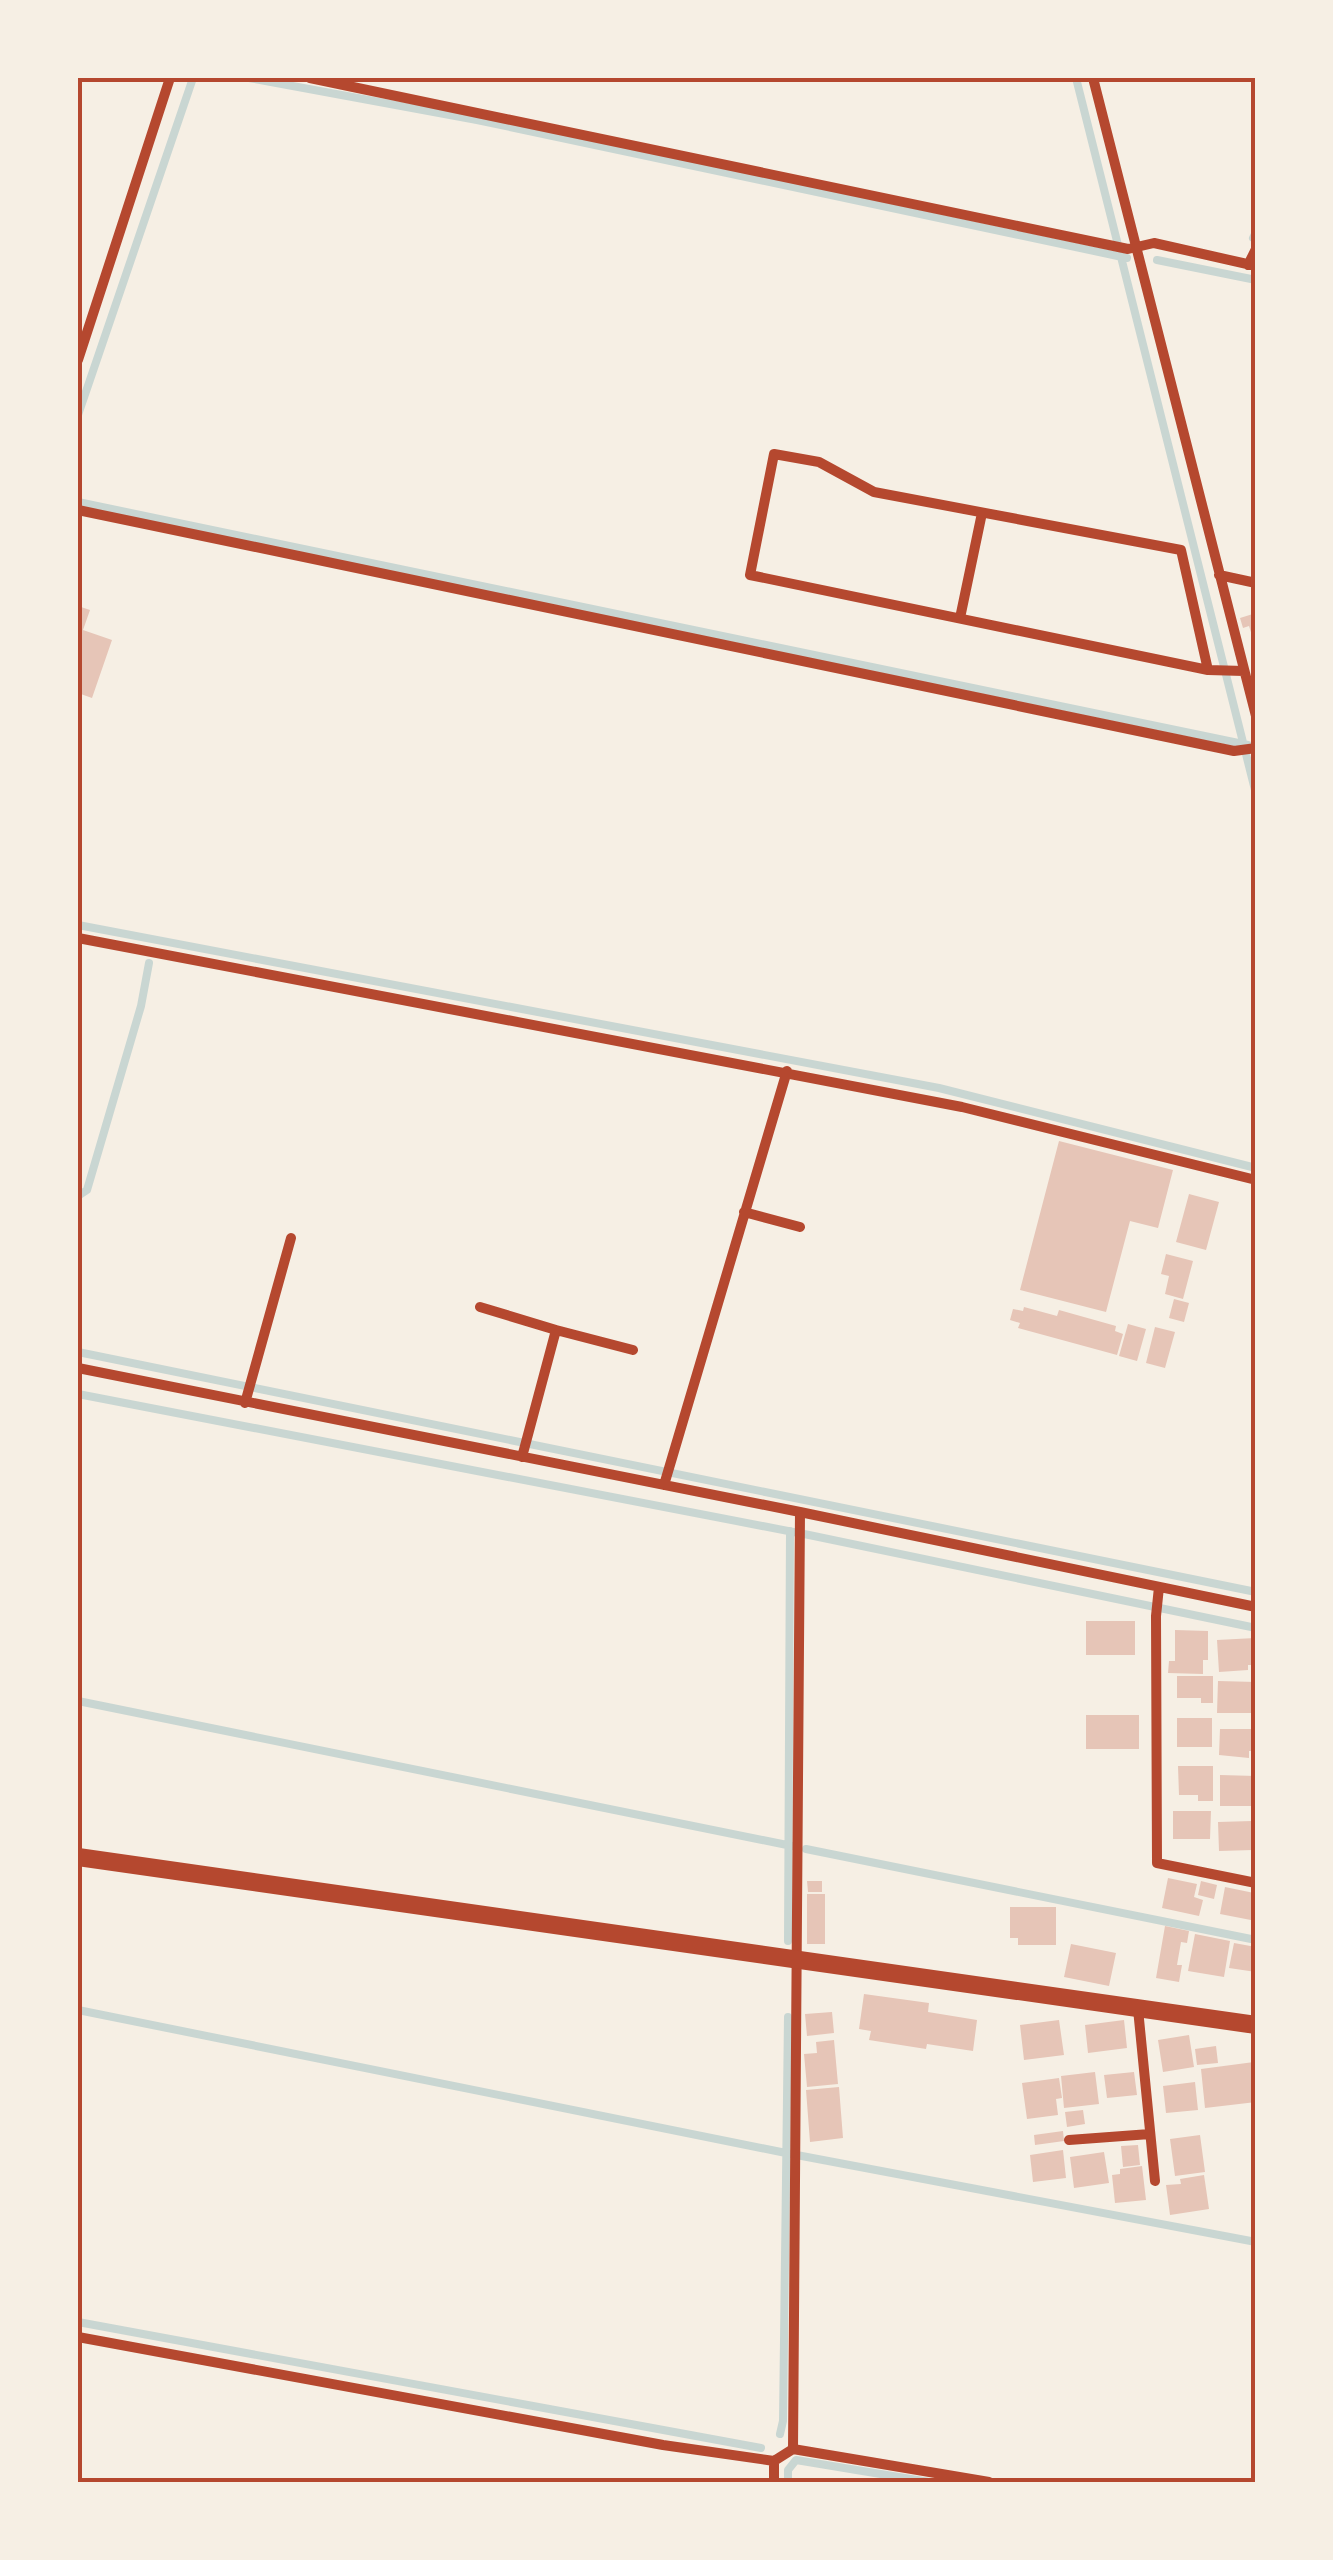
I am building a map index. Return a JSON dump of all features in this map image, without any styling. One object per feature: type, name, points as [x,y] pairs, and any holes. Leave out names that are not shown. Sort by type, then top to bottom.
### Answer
[{"type":"main road","points":[[78,1856],[1256,2026]]},
{"type":"street","points":[[78,360],[170,79],[155,78]]},
{"type":"street","points":[[310,78],[1109,245],[1132,248],[1154,243],[1252,265],[1256,249]]},
{"type":"street","points":[[1093,78],[1132,248],[1219,576],[1238,671],[1256,716]]},
{"type":"street","points":[[1212,670],[1181,550],[874,492],[819,462],[774,454],[750,575],[1212,670],[1238,671]]},
{"type":"street","points":[[78,510],[1234,751],[1253,748]]},
{"type":"street","points":[[960,618],[982,513]]},
{"type":"street","points":[[1219,576],[1256,583]]},
{"type":"street","points":[[78,938],[962,1107],[1256,1180]]},
{"type":"street","points":[[667,1475],[787,1072]]},
{"type":"street","points":[[744,1212],[800,1227]]},
{"type":"street","points":[[246,1399],[291,1238]]},
{"type":"street","points":[[480,1307],[633,1350]]},
{"type":"street","points":[[523,1453],[556,1330]]},
{"type":"street","points":[[78,1368],[523,1453],[667,1475],[800,1512],[1158,1593],[1256,1607]]},
{"type":"street","points":[[793,2448],[800,1512]]},
{"type":"street","points":[[1158,1593],[1157,1864],[1256,1883]]},
{"type":"street","points":[[1138,2009],[1155,2181]]},
{"type":"street","points":[[1070,2140],[1150,2134]]},
{"type":"street","points":[[78,2337],[662,2445],[774,2461],[793,2448],[989,2482]]},
{"type":"street","points":[[774,2461],[774,2482]]},
{"type":"building","points":[[78,606],[90,610],[83,630],[112,640],[92,698],[78,693]]},
{"type":"building","points":[[1256,613],[1255,645],[1249,626],[1243,628],[1240,618]]},
{"type":"building","points":[[1059,1141],[1173,1170],[1158,1228],[1130,1221],[1106,1312],[1020,1290]]},
{"type":"building","points":[[1189,1194],[1219,1202],[1206,1250],[1176,1242]]},
{"type":"building","points":[[1166,1254],[1193,1261],[1183,1299],[1165,1294],[1169,1276],[1161,1274]]},
{"type":"building","points":[[1174,1299],[1189,1303],[1184,1322],[1169,1318]]},
{"type":"building","points":[[1024,1307],[1057,1316],[1059,1310],[1116,1326],[1115,1331],[1123,1334],[1117,1355],[1018,1328],[1020,1323],[1010,1320],[1013,1309],[1023,1311]]},
{"type":"building","points":[[1128,1324],[1146,1329],[1137,1361],[1119,1356]]},
{"type":"building","points":[[1155,1327],[1175,1332],[1165,1368],[1146,1363]]},
{"type":"building","points":[[1086,1621],[1135,1621],[1135,1655],[1086,1655]]},
{"type":"building","points":[[1175,1630],[1208,1631],[1208,1660],[1203,1660],[1203,1674],[1168,1673],[1169,1661],[1175,1661]]},
{"type":"building","points":[[1255,1638],[1256,1665],[1248,1665],[1248,1670],[1219,1672],[1217,1640]]},
{"type":"building","points":[[1177,1676],[1213,1676],[1213,1703],[1201,1703],[1201,1698],[1177,1698]]},
{"type":"building","points":[[1218,1681],[1256,1682],[1256,1713],[1217,1713]]},
{"type":"building","points":[[1086,1715],[1139,1715],[1139,1749],[1086,1749]]},
{"type":"building","points":[[1177,1718],[1212,1718],[1212,1747],[1177,1747]]},
{"type":"building","points":[[1220,1729],[1256,1729],[1256,1751],[1249,1751],[1249,1758],[1219,1755]]},
{"type":"building","points":[[1178,1766],[1213,1766],[1213,1801],[1198,1801],[1198,1795],[1179,1795]]},
{"type":"building","points":[[1220,1775],[1256,1776],[1256,1806],[1220,1806]]},
{"type":"building","points":[[1173,1811],[1211,1811],[1210,1839],[1173,1839]]},
{"type":"building","points":[[1252,1821],[1253,1850],[1219,1851],[1218,1822]]},
{"type":"building","points":[[1168,1878],[1197,1884],[1194,1897],[1203,1900],[1199,1916],[1162,1908]]},
{"type":"building","points":[[807,1881],[822,1881],[822,1892],[808,1892]]},
{"type":"building","points":[[1201,1881],[1217,1885],[1214,1899],[1198,1895]]},
{"type":"building","points":[[1225,1887],[1254,1893],[1256,1921],[1220,1914]]},
{"type":"building","points":[[807,1894],[825,1894],[825,1944],[807,1944]]},
{"type":"building","points":[[1010,1907],[1056,1907],[1056,1945],[1018,1945],[1018,1938],[1010,1938]]},
{"type":"building","points":[[1165,1926],[1189,1931],[1187,1943],[1181,1942],[1179,1982],[1156,1978]]},
{"type":"building","points":[[1195,1934],[1230,1941],[1224,1977],[1188,1971]]},
{"type":"building","points":[[1234,1943],[1256,1947],[1256,1972],[1229,1968]]},
{"type":"building","points":[[1071,1944],[1116,1953],[1109,1986],[1064,1977]]},
{"type":"building","points":[[864,1994],[929,2003],[928,2012],[977,2020],[973,2051],[869,2040],[871,2031],[859,2029]]},
{"type":"building","points":[[832,2012],[834,2033],[807,2036],[805,2014]]},
{"type":"building","points":[[1059,2020],[1064,2055],[1024,2060],[1020,2025]]},
{"type":"building","points":[[1124,2020],[1127,2048],[1088,2053],[1085,2025]]},
{"type":"building","points":[[1189,2035],[1194,2067],[1163,2072],[1158,2040]]},
{"type":"building","points":[[834,2040],[838,2084],[807,2087],[804,2054],[817,2053],[816,2042]]},
{"type":"building","points":[[1216,2046],[1218,2063],[1197,2065],[1195,2049]]},
{"type":"building","points":[[1254,2062],[1256,2102],[1205,2108],[1201,2069]]},
{"type":"building","points":[[1095,2072],[1099,2104],[1064,2108],[1061,2076]]},
{"type":"building","points":[[1134,2072],[1137,2095],[1107,2098],[1104,2075]]},
{"type":"building","points":[[1059,2078],[1062,2098],[1056,2099],[1058,2115],[1027,2119],[1022,2083]]},
{"type":"building","points":[[1195,2082],[1198,2110],[1166,2113],[1163,2086]]},
{"type":"building","points":[[839,2087],[843,2138],[810,2142],[806,2090]]},
{"type":"building","points":[[1083,2110],[1085,2124],[1067,2127],[1065,2112]]},
{"type":"building","points":[[1063,2131],[1064,2141],[1035,2145],[1034,2135]]},
{"type":"building","points":[[1200,2135],[1205,2172],[1175,2176],[1170,2139]]},
{"type":"building","points":[[1138,2145],[1140,2165],[1123,2167],[1121,2146]]},
{"type":"building","points":[[1063,2150],[1066,2178],[1033,2182],[1030,2155]]},
{"type":"building","points":[[1104,2152],[1109,2183],[1074,2188],[1070,2157]]},
{"type":"building","points":[[1142,2166],[1146,2200],[1115,2203],[1112,2175],[1120,2174],[1120,2169]]},
{"type":"building","points":[[1204,2175],[1209,2209],[1170,2215],[1166,2185]]},
{"type":"waterway","points":[[78,415],[193,78]]},
{"type":"waterway","points":[[249,78],[477,120],[1127,258]]},
{"type":"waterway","points":[[1076,78],[1256,794]]},
{"type":"waterway","points":[[1253,238],[1256,232]]},
{"type":"waterway","points":[[1157,260],[1256,280]]},
{"type":"waterway","points":[[78,502],[1248,745]]},
{"type":"waterway","points":[[78,925],[939,1088],[1256,1168]]},
{"type":"waterway","points":[[78,1196],[87,1190],[141,1006],[149,963]]},
{"type":"waterway","points":[[78,1352],[1256,1592]]},
{"type":"waterway","points":[[78,1394],[809,1535],[1256,1628]]},
{"type":"waterway","points":[[788,1941],[790,1531]]},
{"type":"waterway","points":[[78,1701],[792,1846]]},
{"type":"waterway","points":[[806,1849],[1256,1940]]},
{"type":"waterway","points":[[78,2010],[786,2153],[1256,2242]]},
{"type":"waterway","points":[[780,2434],[788,2017]]},
{"type":"waterway","points":[[78,2322],[761,2448]]},
{"type":"waterway","points":[[788,2482],[788,2470],[796,2460],[929,2482]]}]
